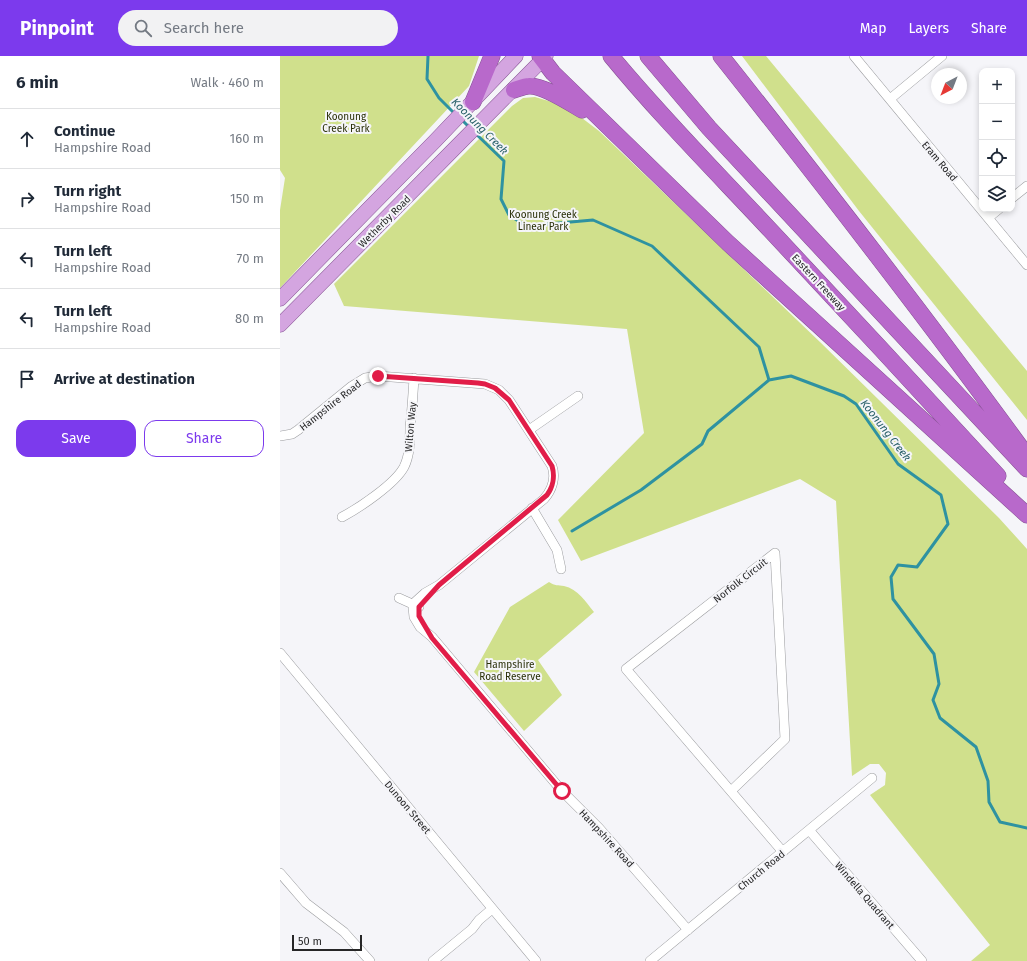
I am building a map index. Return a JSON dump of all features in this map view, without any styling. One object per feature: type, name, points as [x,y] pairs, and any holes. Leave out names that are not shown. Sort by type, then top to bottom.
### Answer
[{"type":"highway","points":[[473,102],[492,56]]},
{"type":"highway","name":"Eastern Freeway","points":[[611,56],[655,107],[878,345],[1027,508]]},
{"type":"highway","points":[[648,56],[709,128],[1027,470]]},
{"type":"highway","points":[[721,56],[970,378],[1027,456]]},
{"type":"highway","points":[[543,57],[553,73],[728,243],[1027,515]]},
{"type":"highway","points":[[514,90],[528,86],[538,87],[565,100],[587,113],[626,144]]},
{"type":"main road","name":"Wetherby Road","points":[[280,299],[473,102],[516,56]]},
{"type":"main road","name":"Wetherby Road","points":[[280,325],[514,90],[543,57]]},
{"type":"street","name":"Eram Road","points":[[854,56],[1027,265]]},
{"type":"street","points":[[890,99],[942,56]]},
{"type":"street","points":[[1015,196],[1027,186]]},
{"type":"street","points":[[988,218],[995,212]]},
{"type":"street","name":"Hampshire Road","points":[[280,436],[298,430],[352,386],[365,378],[378,376],[478,383],[490,386],[502,393],[509,400],[549,461],[554,474],[549,492],[532,508],[439,585],[417,606],[419,616],[432,638],[562,791],[599,828],[688,930]]},
{"type":"street","name":"Wilton Way","points":[[342,517],[362,505],[395,478],[404,467],[409,452],[414,378]]},
{"type":"street","points":[[529,430],[578,396]]},
{"type":"street","points":[[532,508],[557,550],[561,569]]},
{"type":"street","name":"Norfolk Circuit","points":[[731,791],[785,739],[775,553],[626,669],[783,852]]},
{"type":"street","points":[[399,598],[417,606]]},
{"type":"street","name":"Dunoon Street","points":[[280,653],[536,961]]},
{"type":"street","name":"Church Road","points":[[650,961],[872,778]]},
{"type":"street","name":"Windella Quadrant","points":[[809,830],[922,961]]},
{"type":"street","points":[[280,873],[306,903],[344,932],[370,961]]},
{"type":"street","points":[[433,961],[472,929],[479,920],[494,911]]},
{"type":"green space","name":"Koonung Creek Park","points":[[280,56],[479,56],[469,86],[280,288],[280,210],[285,178],[280,170]]},
{"type":"green space","points":[[742,56],[766,56],[1027,371],[1027,420],[859,211]]},
{"type":"green space","name":"Koonung Creek Linear Park","points":[[535,97],[552,102],[578,115],[599,131],[820,342],[999,518],[1027,549],[1027,961],[971,961],[990,945],[870,795],[885,785],[886,773],[879,764],[870,764],[852,776],[836,501],[800,479],[581,561],[558,520],[644,433],[627,329],[344,306],[334,284],[512,106],[523,98]]},
{"type":"green space","name":"Hampshire Road Reserve","points":[[549,582],[573,590],[581,596],[594,612],[538,660],[562,695],[524,731],[474,672],[510,607]]},
{"type":"waterway","name":"Koonung Creek","points":[[428,56],[427,79],[439,98],[455,114]]},
{"type":"waterway","name":"Koonung Creek","points":[[461,119],[470,128]]},
{"type":"waterway","name":"Koonung Creek","points":[[475,133],[504,161],[501,199],[509,215],[526,226],[593,220],[652,246],[759,347],[769,380],[791,376],[844,396],[856,404],[898,464],[941,495],[948,524],[917,567],[898,565],[891,577],[893,599],[934,654],[939,684],[933,700],[940,718],[976,747],[988,781],[989,802],[1000,822],[1027,828]]},
{"type":"waterway","points":[[572,531],[641,490],[702,444],[708,431],[769,380]]},
{"type":"route","points":[[378,376],[478,383],[495,388],[509,400],[552,466],[554,474],[551,488],[544,499],[439,585],[421,604],[418,612],[432,638],[562,791]]}]
